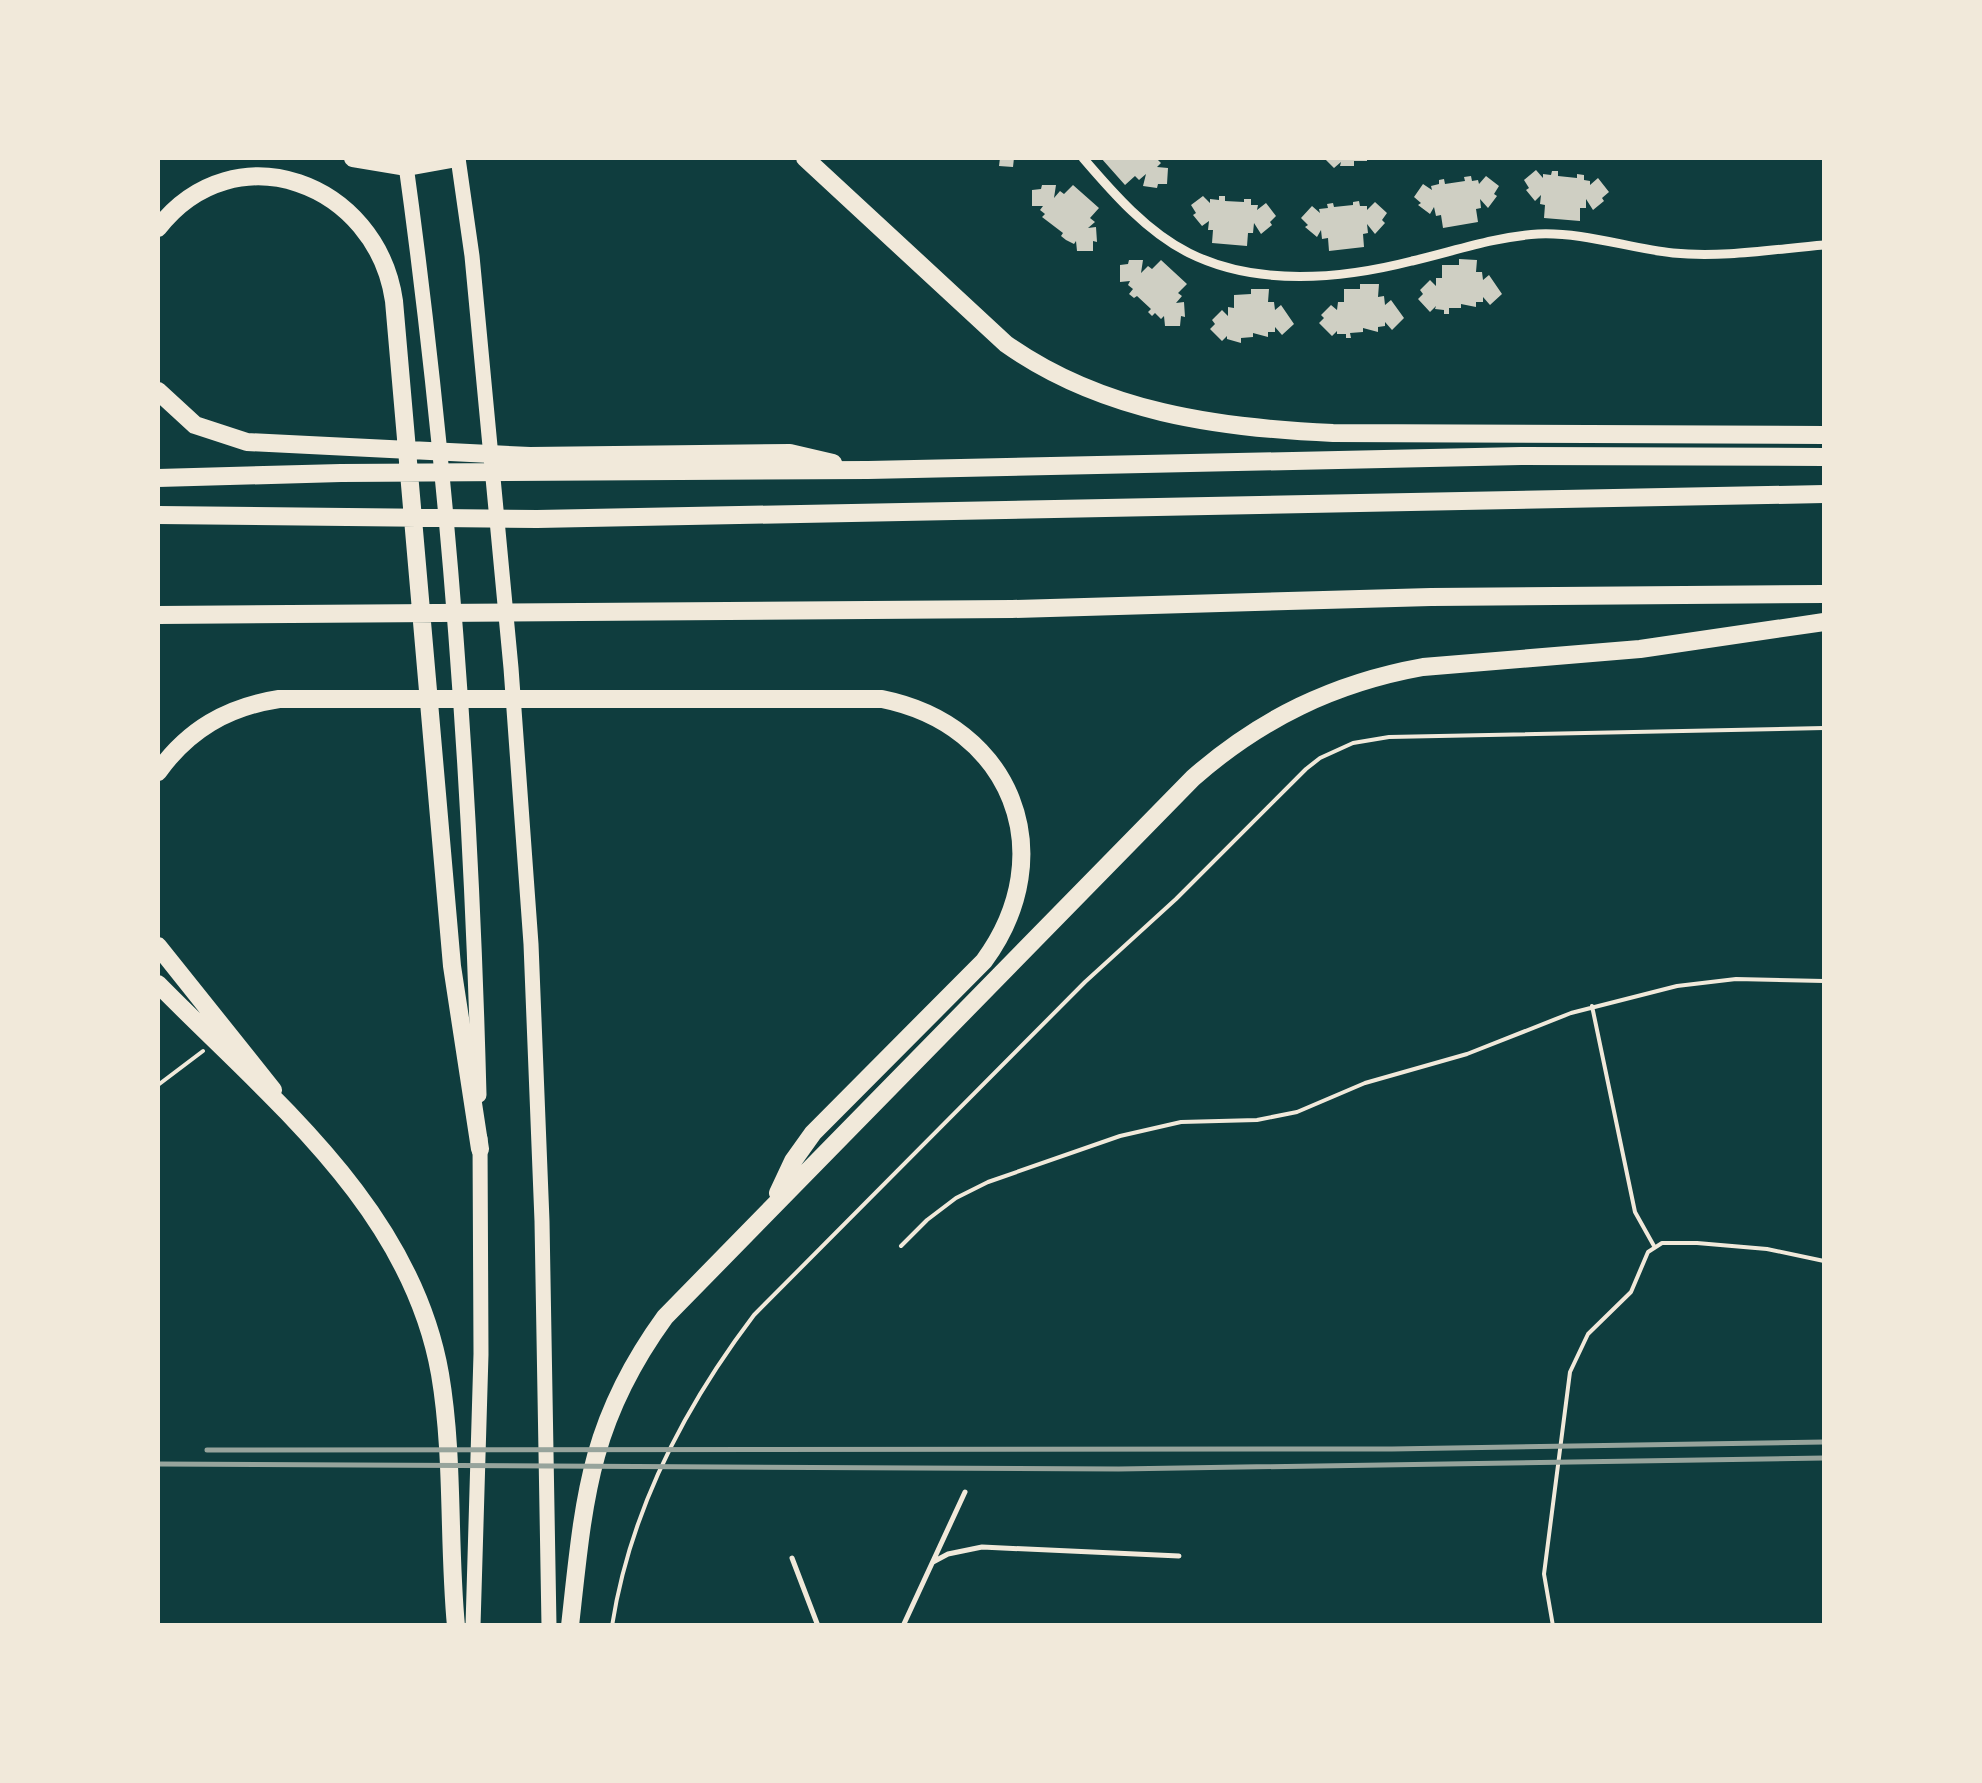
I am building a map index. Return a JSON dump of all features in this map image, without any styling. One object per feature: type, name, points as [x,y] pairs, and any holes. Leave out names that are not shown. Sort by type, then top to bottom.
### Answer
[{"type":"highway","points":[[353,158],[407,166],[457,158]]},
{"type":"highway","points":[[805,158],[1006,344],[1084,388],[1165,414],[1272,430],[1333,433],[1824,435]]},
{"type":"highway","points":[[158,228],[191,198],[208,189],[242,179],[296,182],[330,196],[358,219],[386,266],[394,301],[452,966],[480,1150]]},
{"type":"highway","points":[[158,392],[196,425],[247,442],[530,456],[790,453],[868,470]]},
{"type":"highway","points":[[158,478],[341,472],[868,470],[1501,456],[1824,456]]},
{"type":"highway","points":[[158,514],[536,519],[1824,494]]},
{"type":"highway","points":[[158,615],[1012,609],[1432,597],[1824,594]]},
{"type":"highway","points":[[570,1626],[589,1476],[618,1392],[665,1317],[774,1202],[1220,754],[1282,713],[1350,683],[1423,666],[1658,647],[1824,622]]},
{"type":"highway","points":[[158,772],[185,740],[210,722],[238,708],[279,699],[882,698],[920,709],[956,727],[993,765],[1015,811],[1022,864],[1011,915],[984,961],[802,1147],[774,1202]]},
{"type":"highway","points":[[158,946],[258,1068],[295,1124]]},
{"type":"highway","points":[[158,984],[356,1189],[385,1230],[409,1276],[440,1373],[456,1626]]},
{"type":"main road","points":[[405,158],[437,427],[472,891],[480,1150],[474,1626]]},
{"type":"main road","points":[[457,158],[474,276],[522,806],[538,1082],[549,1626]]},
{"type":"street","points":[[1083,158],[1145,223],[1189,253],[1239,271],[1299,276],[1358,272],[1500,238],[1542,234],[1584,236],[1678,254],[1824,245]]},
{"type":"lane","points":[[906,1625],[965,1492]]},
{"type":"lane","points":[[933,1562],[948,1554],[982,1547],[1179,1556]]},
{"type":"lane","points":[[792,1558],[818,1626]]},
{"type":"path","points":[[612,1626],[634,1532],[664,1461],[715,1369],[754,1315],[1071,996],[1320,758],[1354,743],[1389,738],[1824,728]]},
{"type":"path","points":[[902,1246],[956,1198],[988,1182],[1150,1128],[1212,1119],[1257,1120],[1297,1112],[1365,1082],[1467,1054],[1592,1006],[1707,982],[1766,978],[1824,981]]},
{"type":"path","points":[[1592,1006],[1635,1212],[1654,1246]]},
{"type":"path","points":[[158,1085],[213,1041]]},
{"type":"path","points":[[1553,1626],[1544,1574],[1570,1372],[1588,1334],[1631,1292],[1643,1259],[1662,1243],[1732,1246],[1824,1261]]},
{"type":"building","points":[[1000,158],[1014,158],[1013,167],[999,166]]},
{"type":"building","points":[[1101,158],[1156,158],[1161,163],[1157,167],[1168,168],[1167,184],[1158,184],[1157,188],[1143,186],[1146,174],[1139,180],[1135,176],[1125,185]]},
{"type":"building","points":[[1324,158],[1367,161],[1354,161],[1354,166],[1340,166],[1341,162],[1334,168]]},
{"type":"building","points":[[1536,170],[1543,178],[1543,174],[1551,175],[1552,171],[1558,171],[1558,176],[1584,175],[1590,185],[1598,178],[1609,192],[1593,210],[1586,199],[1586,208],[1580,208],[1580,221],[1544,218],[1541,195],[1535,201],[1524,180]]},
{"type":"building","points":[[1471,176],[1479,184],[1486,176],[1499,186],[1488,208],[1480,199],[1481,208],[1476,209],[1478,222],[1443,228],[1441,215],[1436,216],[1434,207],[1430,214],[1414,197],[1423,184],[1432,190],[1431,186],[1439,184],[1439,180],[1444,179],[1445,184],[1465,181],[1464,177]]},
{"type":"building","points":[[1042,185],[1056,185],[1054,198],[1073,185],[1099,208],[1090,218],[1095,222],[1088,228],[1096,227],[1093,251],[1077,251],[1076,241],[1074,244],[1066,240],[1042,217],[1043,206],[1032,206],[1032,190],[1041,189]]},
{"type":"building","points":[[1203,196],[1210,203],[1210,199],[1219,200],[1219,196],[1225,196],[1225,201],[1251,199],[1251,205],[1258,205],[1257,210],[1266,203],[1276,216],[1261,234],[1254,223],[1247,246],[1212,243],[1209,221],[1202,226],[1191,205]]},
{"type":"building","points":[[1359,201],[1367,210],[1375,202],[1387,213],[1382,220],[1385,223],[1375,234],[1367,224],[1364,247],[1329,251],[1328,238],[1322,239],[1321,230],[1317,237],[1301,218],[1312,206],[1320,213],[1319,209],[1328,208],[1327,204],[1333,203],[1334,207]]},
{"type":"building","points":[[1459,259],[1477,260],[1476,272],[1482,272],[1483,280],[1489,275],[1502,294],[1490,305],[1483,297],[1476,307],[1461,304],[1461,308],[1449,308],[1449,314],[1444,314],[1436,306],[1430,312],[1418,299],[1423,294],[1420,290],[1430,280],[1436,286],[1436,278],[1442,278],[1442,265],[1459,265]]},
{"type":"building","points":[[1129,260],[1143,260],[1141,273],[1161,260],[1187,284],[1178,293],[1182,296],[1176,303],[1184,302],[1185,317],[1181,316],[1180,326],[1165,326],[1164,316],[1152,316],[1148,312],[1151,309],[1129,294],[1133,289],[1128,285],[1130,281],[1120,282],[1120,265],[1128,264]]},
{"type":"building","points":[[1360,284],[1379,284],[1378,297],[1384,296],[1385,305],[1391,300],[1404,318],[1392,330],[1385,322],[1378,332],[1363,328],[1363,332],[1350,333],[1351,338],[1337,331],[1332,336],[1319,323],[1324,318],[1321,315],[1331,305],[1337,310],[1338,302],[1344,302],[1344,289],[1360,289]]},
{"type":"building","points":[[1251,289],[1269,289],[1268,302],[1274,302],[1275,310],[1281,305],[1294,324],[1282,335],[1275,327],[1268,337],[1253,333],[1253,337],[1241,338],[1241,343],[1227,336],[1222,341],[1210,329],[1215,324],[1212,320],[1222,310],[1228,316],[1228,307],[1234,308],[1234,295],[1251,294]]},
{"type":"railway","points":[[207,1450],[1392,1449],[1824,1442]]},
{"type":"railway","points":[[158,1464],[1119,1469],[1824,1458]]}]
